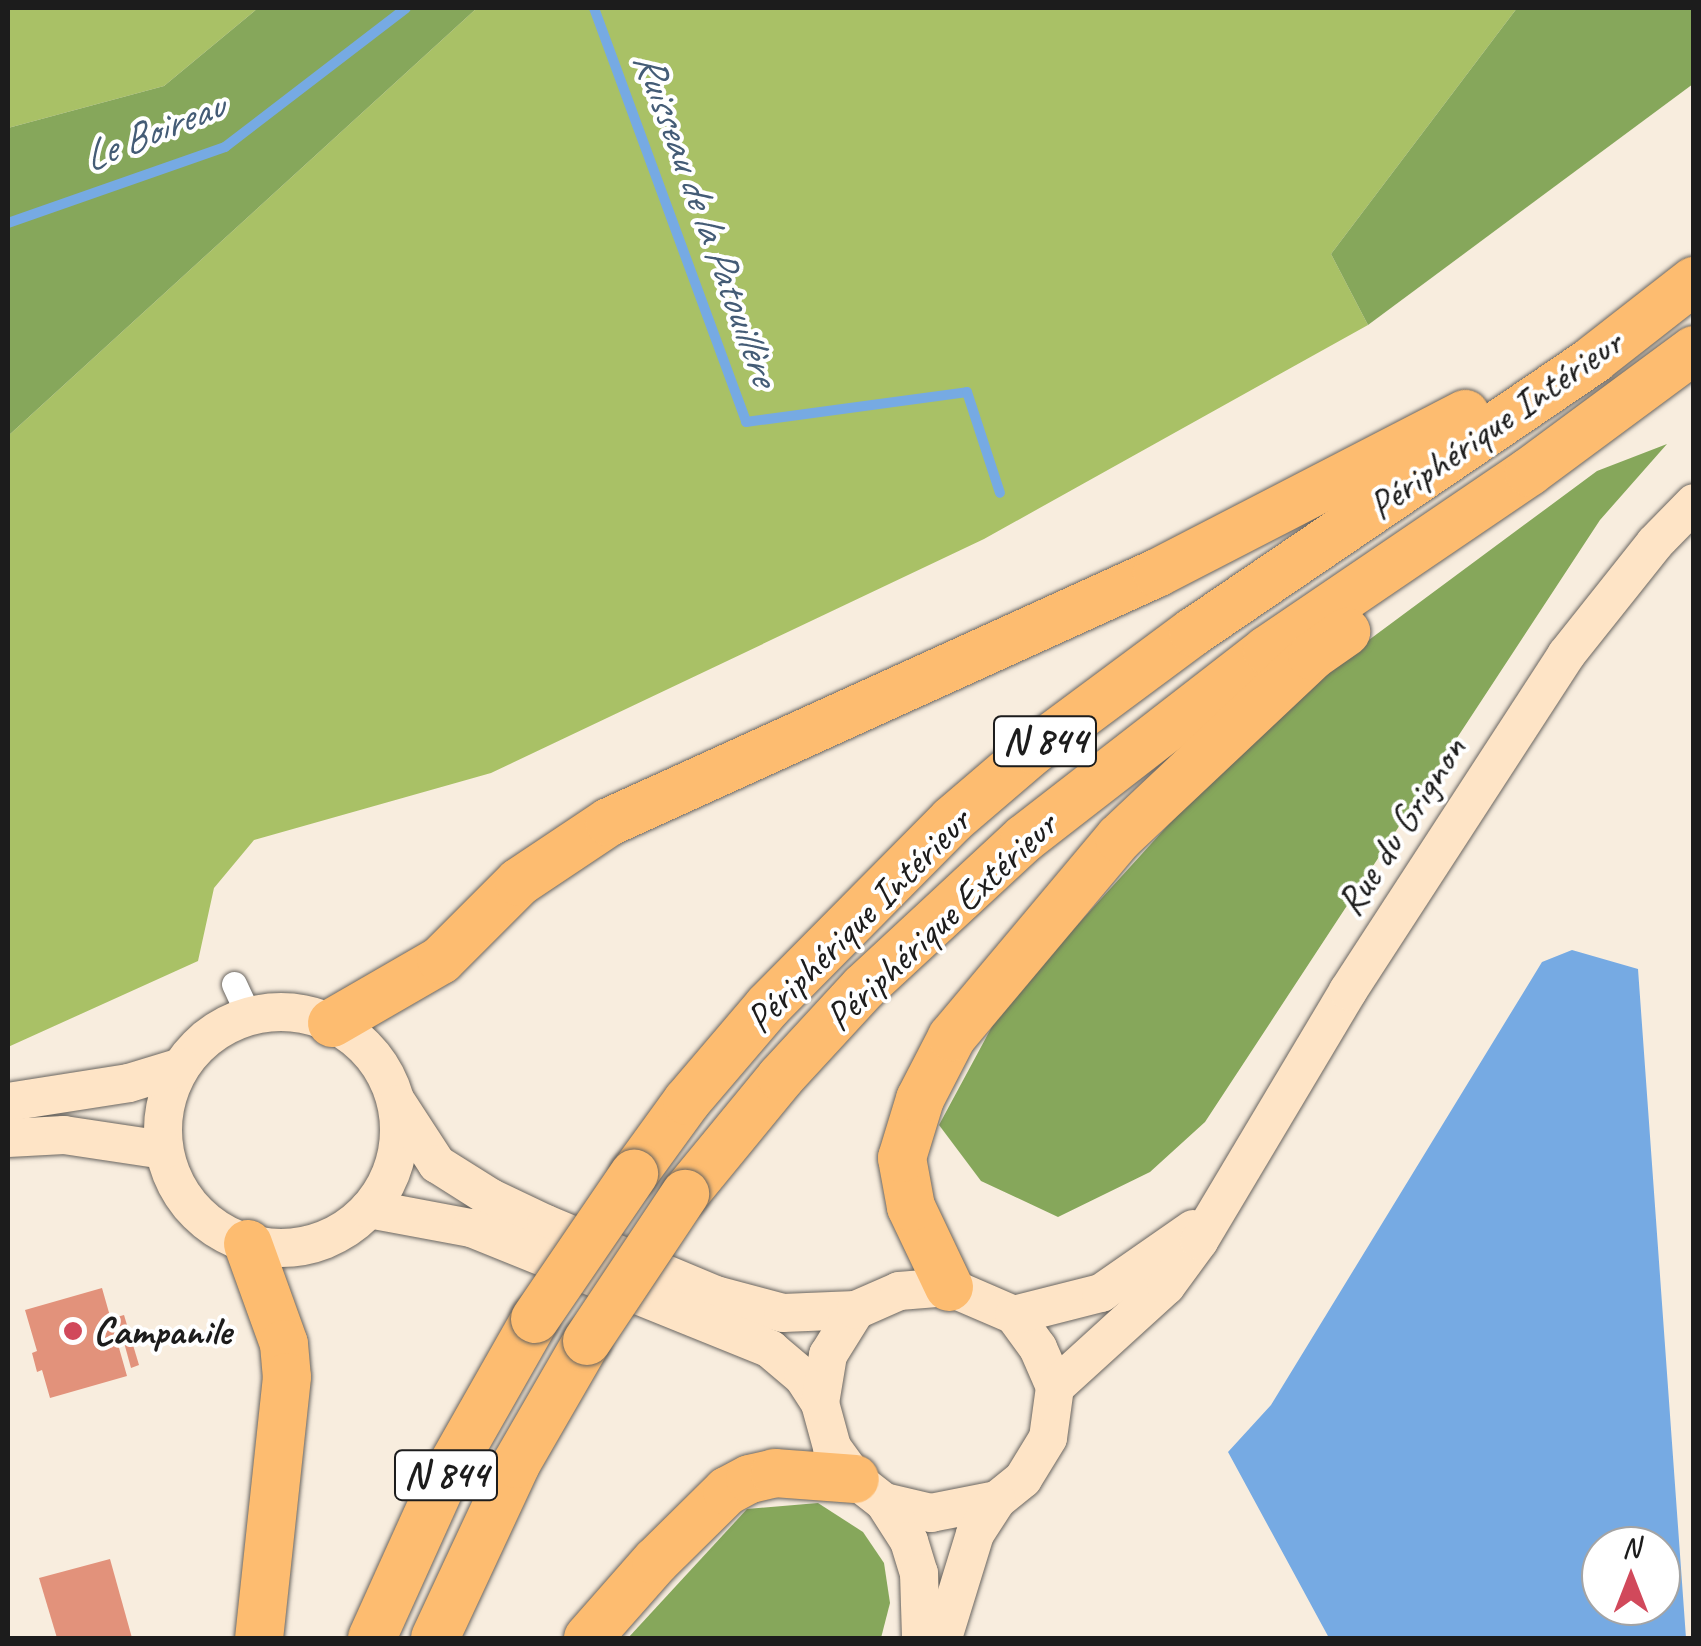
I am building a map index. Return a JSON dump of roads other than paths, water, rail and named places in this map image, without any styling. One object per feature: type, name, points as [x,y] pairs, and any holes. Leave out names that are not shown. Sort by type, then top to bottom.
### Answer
[{"type":"highway","name":"Périphérique Intérieur","points":[[372,1638],[442,1483],[535,1319],[687,1101],[768,1006],[868,902],[993,785],[1148,664],[1536,398],[1694,281]]},
{"type":"highway","name":"Périphérique Extérieur","points":[[436,1638],[516,1464],[587,1340],[685,1194],[781,1077],[864,986],[1025,838],[1267,650],[1530,472],[1694,350]]},
{"type":"highway","points":[[332,1023],[441,960],[519,882],[609,822],[1157,573],[1483,404],[1536,398]]},
{"type":"highway","points":[[949,1287],[911,1207],[902,1158],[920,1100],[952,1037],[1119,838],[1312,656],[1501,522],[1530,472]]},
{"type":"highway","points":[[248,1244],[284,1344],[286,1377],[258,1638]]},
{"type":"highway","points":[[588,1638],[727,1491],[750,1479],[776,1473],[870,1490]]},
{"type":"main road","name":"Rue du Grignon","points":[[1055,1387],[1166,1286],[1199,1241],[1210,1216],[1357,976],[1566,655],[1655,542],[1694,502]]},
{"type":"main road","points":[[397,1102],[400,1141],[390,1178],[369,1210],[344,1231],[313,1244],[281,1248],[248,1244],[218,1230],[193,1209],[174,1182],[164,1150],[168,1093],[181,1067],[199,1044],[222,1027],[242,1000],[332,1023],[361,1043],[384,1070],[397,1102],[437,1164],[491,1198],[716,1295],[783,1313],[856,1310],[899,1291],[949,1287],[1014,1315],[1038,1348],[1055,1387],[1048,1438],[1022,1479],[997,1500],[976,1534],[942,1638]]},
{"type":"main road","points":[[8,1102],[129,1083],[181,1067]]},
{"type":"main road","points":[[8,1138],[64,1135],[164,1150]]},
{"type":"main road","points":[[369,1210],[471,1228],[770,1349],[803,1377],[820,1403],[832,1447],[909,1541],[919,1573],[921,1638]]},
{"type":"main road","name":"Rue du Grignon","points":[[1014,1315],[1083,1301],[1101,1292],[1139,1270],[1210,1216]]},
{"type":"main road","points":[[820,1403],[828,1354],[856,1310]]},
{"type":"main road","points":[[870,1490],[930,1513],[997,1500]]},
{"type":"water","points":[[1572,950],[1638,969],[1678,1526],[1581,1526],[1581,1626],[1681,1626],[1681,1568],[1686,1638],[1329,1638],[1228,1452],[1271,1405],[1542,962]]},
{"type":"waterway","name":"Le Boireau","points":[[8,223],[225,147],[406,8]]},
{"type":"waterway","name":"Ruisseau de la Patouillère","points":[[594,8],[746,422],[967,392],[1000,493]]},
{"type":"place","name":"Campanile","points":[[73,1331]]}]
